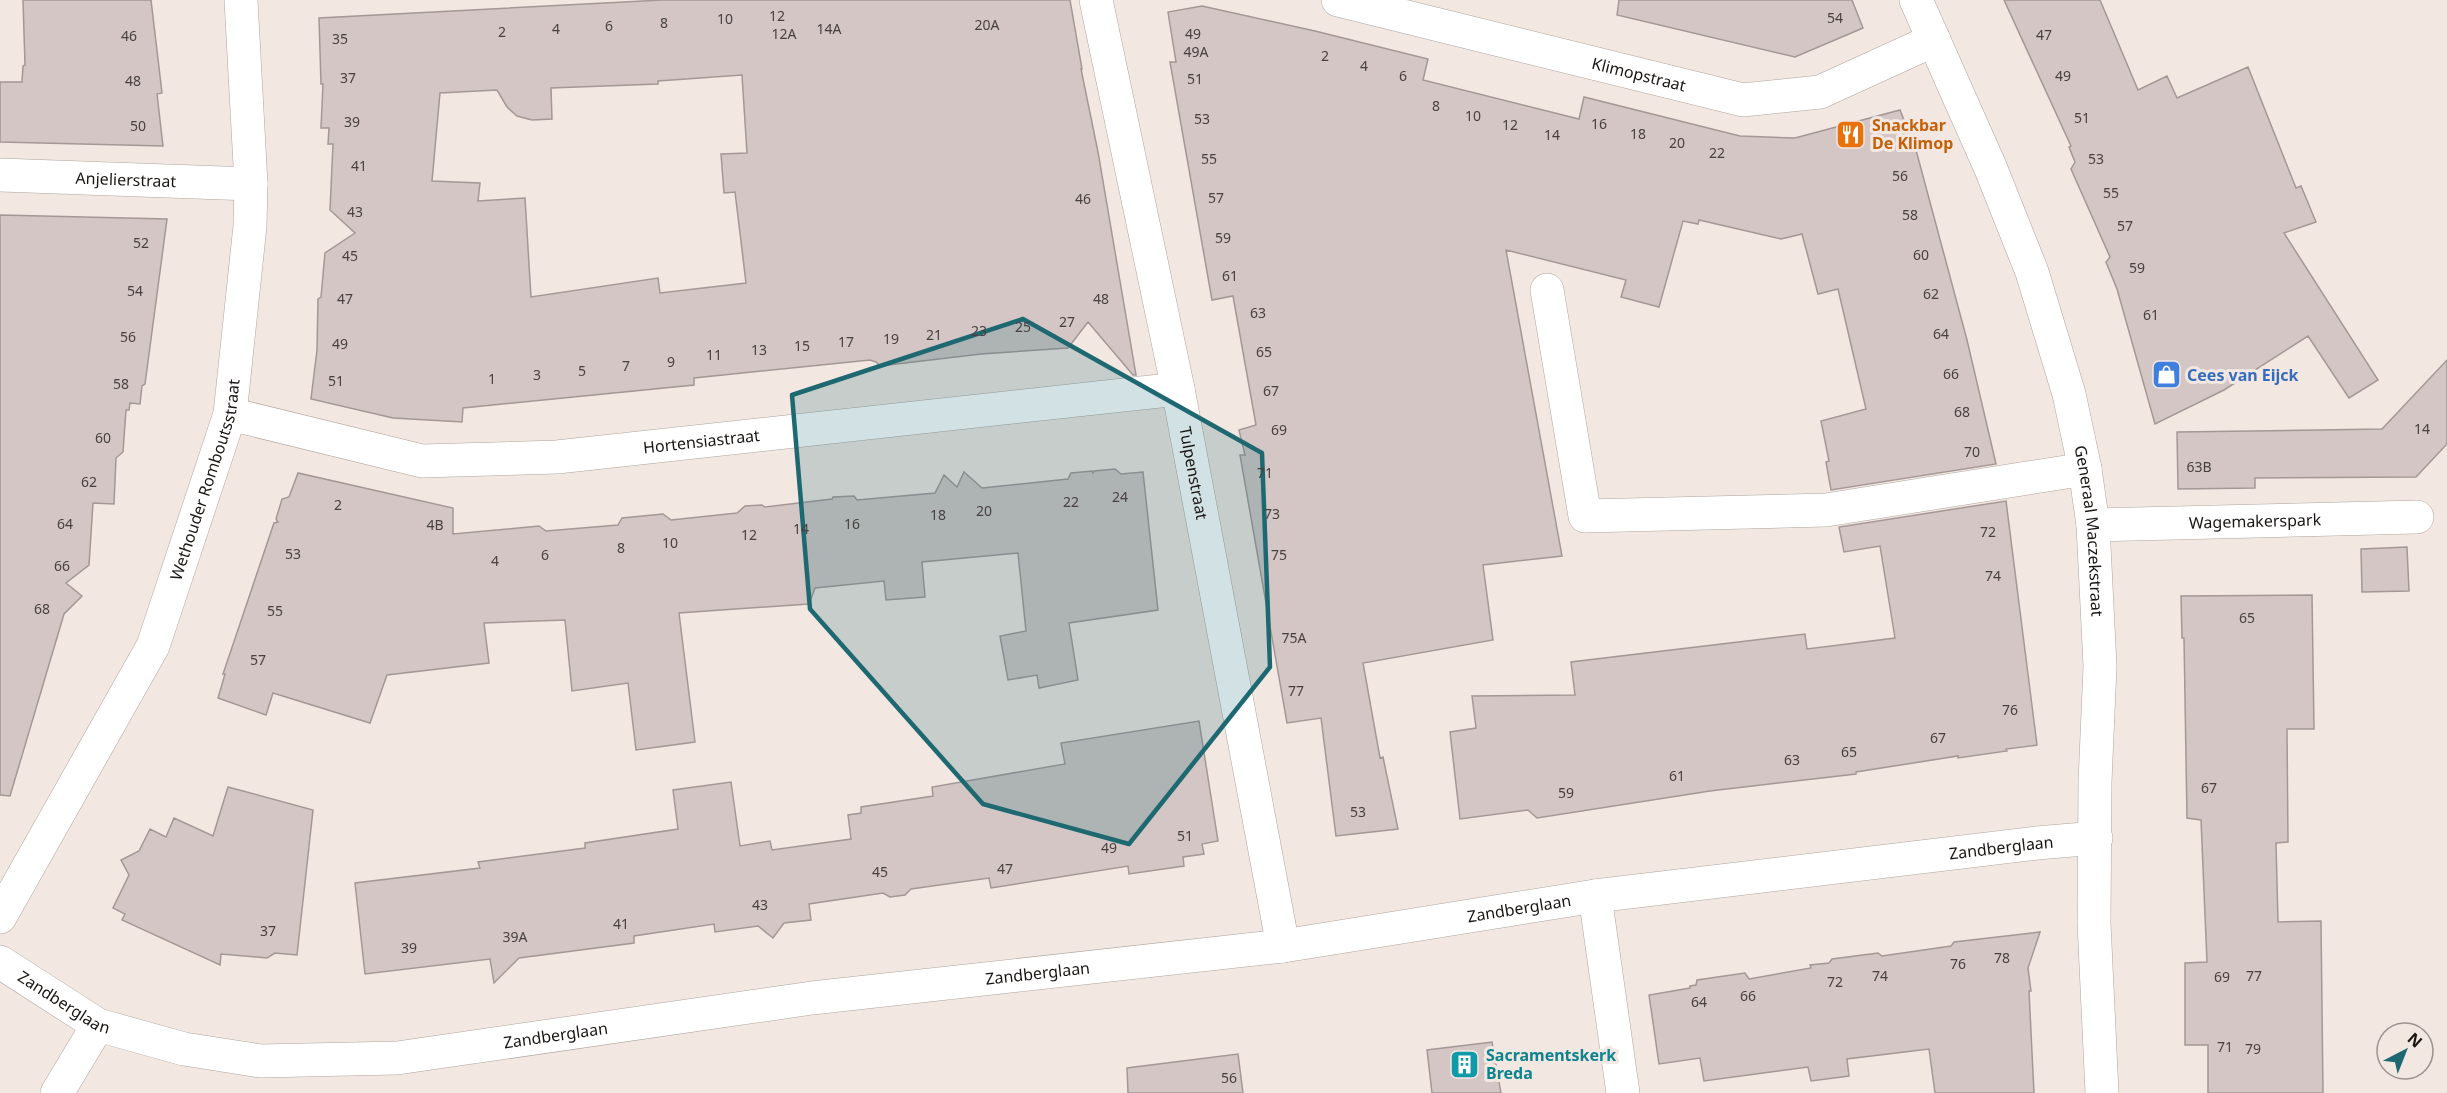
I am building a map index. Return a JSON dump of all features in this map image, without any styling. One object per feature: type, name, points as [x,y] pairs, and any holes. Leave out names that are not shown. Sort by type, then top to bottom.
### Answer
[{"type":"street","name":"Wethouder Romboutsstraat","points":[[0,917],[153,646],[230,414],[250,226],[251,184],[241,0]]},
{"type":"street","name":"Tulpenstraat","points":[[1096,0],[1178,389],[1283,946]]},
{"type":"street","name":"Klimopstraat","points":[[1338,0],[1743,100],[1820,92],[1934,40]]},
{"type":"street","name":"Generaal Maczekstraat","points":[[1916,0],[1991,169],[2032,273],[2069,393],[2085,469],[2093,525],[2100,666],[2095,782],[2094,923],[2102,1093]]},
{"type":"street","name":"Anjelierstraat","points":[[0,175],[251,184]]},
{"type":"street","points":[[1547,290],[1585,516],[1826,510],[2085,469]]},
{"type":"street","name":"Hortensiastraat","points":[[230,414],[422,461],[557,457],[1178,389]]},
{"type":"street","name":"Wagemakerspark","points":[[2093,525],[2417,517]]},
{"type":"street","name":"Zandberglaan","points":[[0,962],[98,1025],[184,1049],[261,1061],[397,1058],[812,998],[1283,946],[1595,896],[2037,843],[2096,838]]},
{"type":"street","points":[[1595,896],[1623,1093]]},
{"type":"street","points":[[57,1093],[98,1025]]},
{"type":"highlighted area","points":[[1023,319],[1262,453],[1270,667],[1129,844],[983,804],[810,609],[792,395]]},
{"type":"building","points":[[23,0],[151,0],[162,93],[157,94],[163,146],[0,142],[0,82],[22,82],[25,65]]},
{"type":"building","points":[[662,0],[1070,0],[1136,375],[1133,375],[1088,322],[1068,348],[981,354],[880,366],[870,360],[694,378],[694,385],[463,408],[462,422],[393,418],[311,399],[317,350],[318,299],[321,297],[325,253],[355,233],[330,210],[333,144],[328,144],[329,128],[321,128],[323,84],[321,84],[319,18]],"holes":[[[742,75],[747,153],[721,154],[724,193],[735,192],[746,283],[660,293],[658,278],[531,297],[525,198],[478,201],[480,183],[432,181],[440,93],[497,90],[507,107],[517,116],[532,120],[552,119],[551,88],[658,84],[658,81]]]},
{"type":"building","points":[[1619,0],[1852,0],[1863,28],[1795,57],[1617,15]]},
{"type":"building","points":[[2004,0],[2100,0],[2138,90],[2167,76],[2177,98],[2248,67],[2296,188],[2301,186],[2316,222],[2284,233],[2378,380],[2349,398],[2308,336],[2224,390],[2155,424],[2117,289],[2106,262],[2110,257],[2071,169],[2075,162],[2069,147],[2071,146]]},
{"type":"building","points":[[1202,6],[1428,59],[1423,80],[1579,119],[1584,97],[1740,136],[1795,138],[1900,110],[1916,150],[1967,340],[1996,464],[1831,490],[1826,462],[1829,461],[1821,421],[1866,409],[1838,289],[1818,294],[1802,234],[1781,239],[1699,220],[1698,224],[1683,221],[1659,307],[1621,297],[1626,280],[1506,250],[1562,556],[1483,565],[1493,640],[1363,663],[1380,758],[1383,757],[1398,829],[1336,836],[1321,718],[1287,723],[1240,455],[1245,455],[1239,430],[1256,425],[1233,296],[1212,300],[1170,62],[1176,62],[1168,12]]},
{"type":"building","points":[[0,215],[167,219],[145,384],[142,386],[140,404],[130,403],[129,410],[126,410],[123,452],[116,458],[114,504],[93,503],[89,565],[66,583],[82,596],[64,614],[10,796],[0,795]]},
{"type":"building","points":[[2447,360],[2447,444],[2416,477],[2255,478],[2255,488],[2178,489],[2177,432],[2382,429]]},
{"type":"building","points":[[1115,469],[1121,474],[1143,472],[1158,610],[1069,623],[1078,680],[1039,688],[1037,675],[1008,680],[1000,636],[1026,631],[1018,553],[922,562],[925,597],[886,600],[884,581],[815,588],[809,604],[679,613],[695,742],[636,750],[628,683],[572,691],[565,620],[484,623],[489,663],[387,675],[370,723],[273,693],[266,715],[218,698],[225,674],[223,674],[274,523],[278,522],[276,519],[282,499],[289,497],[298,473],[453,508],[453,534],[539,526],[546,531],[618,525],[622,518],[663,514],[671,520],[737,513],[745,506],[762,505],[765,507],[832,499],[833,497],[854,496],[857,500],[935,493],[944,475],[957,487],[964,472],[982,488],[1068,479],[1071,473],[1092,471],[1093,473]]},
{"type":"building","points":[[2006,501],[2037,745],[1856,772],[1856,774],[1710,791],[1537,818],[1528,810],[1460,819],[1450,732],[1476,728],[1472,696],[1575,695],[1571,662],[1805,634],[1807,649],[1895,638],[1880,546],[1844,552],[1839,527]]},
{"type":"building","points":[[2407,547],[2409,591],[2362,592],[2361,549]]},
{"type":"building","points":[[2312,595],[2314,729],[2287,729],[2288,842],[2276,843],[2278,922],[2321,921],[2323,1093],[2208,1093],[2208,1045],[2185,1045],[2185,963],[2207,962],[2201,820],[2187,818],[2184,638],[2182,638],[2181,596]]},
{"type":"building","points":[[1199,721],[1218,841],[1202,844],[1204,854],[1183,857],[1184,866],[1129,874],[1128,866],[991,888],[989,878],[911,889],[905,895],[890,897],[883,893],[809,904],[811,920],[784,923],[773,938],[758,926],[715,932],[714,924],[634,936],[634,943],[519,958],[494,983],[490,959],[365,974],[355,883],[480,868],[478,862],[585,848],[585,843],[678,829],[673,790],[731,782],[740,846],[770,841],[772,850],[851,839],[848,815],[861,813],[861,807],[933,796],[932,787],[1065,764],[1061,743]]},
{"type":"building","points":[[228,787],[313,810],[297,955],[275,953],[267,958],[221,954],[220,965],[122,920],[125,914],[113,908],[129,875],[121,860],[139,851],[150,829],[166,837],[174,818],[213,836]]},
{"type":"building","points":[[2040,932],[2028,968],[2031,991],[2029,991],[2034,1093],[1935,1093],[1929,1049],[1847,1059],[1849,1076],[1811,1081],[1808,1067],[1704,1081],[1700,1058],[1659,1064],[1649,995],[1690,988],[1696,985],[1697,980],[1745,973],[1749,979],[1811,968],[1810,965],[1829,963],[1832,959],[1878,953],[1882,956],[1951,946],[1954,942]]},
{"type":"building","name":"Sacramentskerk Breda","points":[[1492,1042],[1501,1093],[1432,1093],[1427,1050]]},
{"type":"building","points":[[1238,1054],[1243,1093],[1128,1093],[1127,1068]]},
{"type":"place","name":"Snackbar De Klimop","points":[[1851,134]]},
{"type":"place","name":"Cees van Eijck","points":[[2166,375]]},
{"type":"place","name":"Sacramentskerk Breda","points":[[1465,1064]]}]
